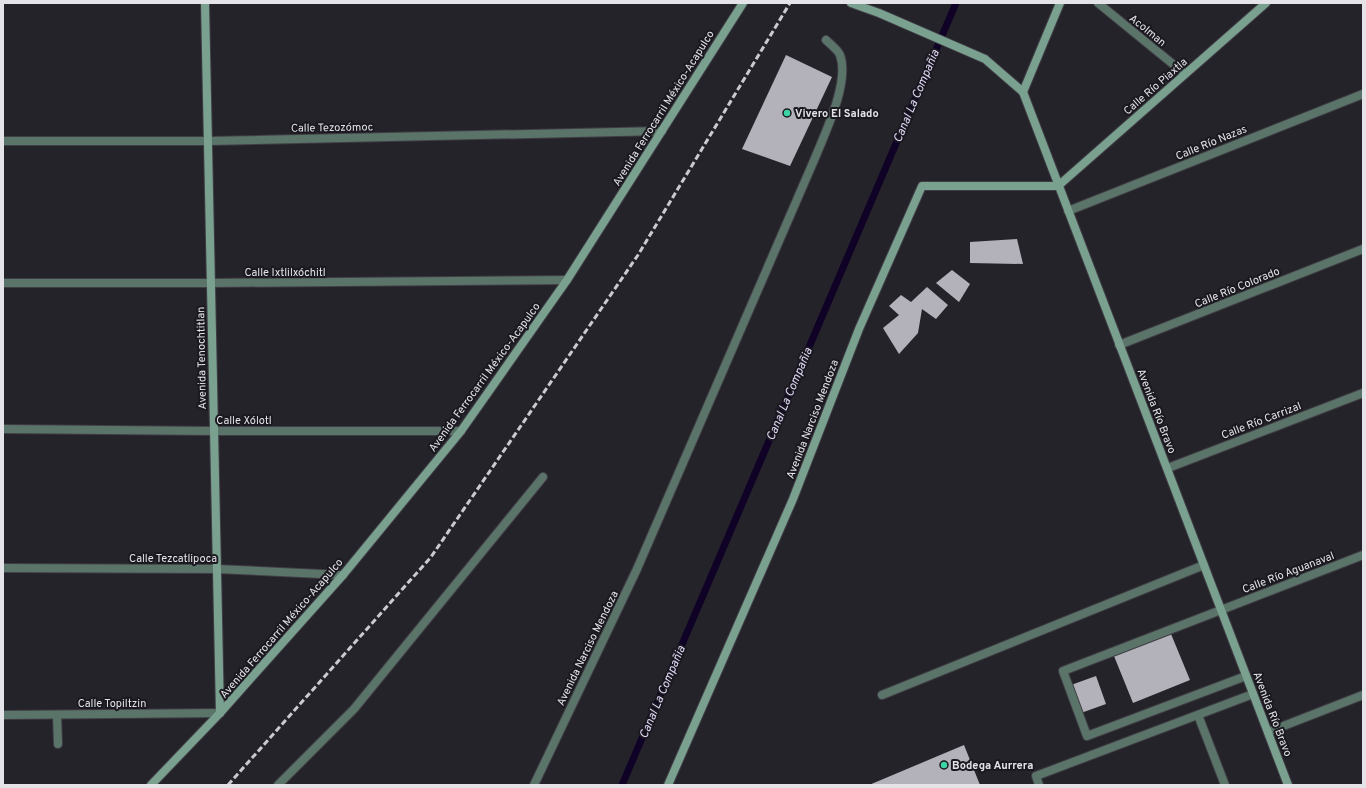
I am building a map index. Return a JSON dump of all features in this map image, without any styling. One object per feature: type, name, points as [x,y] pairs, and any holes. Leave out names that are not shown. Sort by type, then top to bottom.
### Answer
[{"type":"main road","name":"Avenida Tenochtitlan","points":[[205,3],[220,714]]},
{"type":"main road","name":"Avenida Ferrocarril México-Acapulco","points":[[151,785],[220,714],[343,575],[461,431],[567,280],[743,3]]},
{"type":"main road","name":"Avenida Río Bravo","points":[[851,3],[879,13],[985,59],[1023,92],[1288,785]]},
{"type":"main road","points":[[1023,92],[1060,3]]},
{"type":"main road","name":"Calle Río Piaxtla","points":[[1058,186],[1266,3]]},
{"type":"main road","name":"Avenida Narciso Mendoza","points":[[668,785],[790,506],[859,329],[922,186],[1058,186]]},
{"type":"street","name":"Acolman","points":[[1098,3],[1185,74]]},
{"type":"street","name":"Avenida Narciso Mendoza","points":[[534,785],[637,569],[816,158],[839,98],[843,66],[840,54],[826,40]]},
{"type":"street","name":"Calle Río Nazas","points":[[1068,211],[1363,94]]},
{"type":"street","name":"Calle Tezozómoc","points":[[3,140],[208,141],[662,130]]},
{"type":"street","name":"Calle Río Colorado","points":[[1120,345],[1363,249]]},
{"type":"street","name":"Calle Ixtlilxóchitl","points":[[3,282],[211,284],[567,280]]},
{"type":"street","name":"Calle Río Carrizal","points":[[1168,468],[1363,393]]},
{"type":"street","name":"Calle Xólotl","points":[[3,429],[461,431]]},
{"type":"street","points":[[278,785],[354,709],[543,477]]},
{"type":"street","name":"Calle Río Aguanaval","points":[[1246,676],[1087,736],[1063,671],[1363,555]]},
{"type":"street","points":[[882,695],[1204,564]]},
{"type":"street","name":"Calle Tezcatlipoca","points":[[3,568],[217,569],[343,575]]},
{"type":"street","points":[[1039,785],[1036,776],[1253,694]]},
{"type":"street","points":[[1268,732],[1363,695]]},
{"type":"street","name":"Calle Topiltzin","points":[[3,715],[220,714]]},
{"type":"street","points":[[57,715],[58,744]]},
{"type":"street","points":[[1198,715],[1224,785]]},
{"type":"building","name":"Vivero El Salado","points":[[786,55],[832,77],[790,166],[742,149]]},
{"type":"building","points":[[1017,239],[1023,264],[970,263],[970,242]]},
{"type":"building","points":[[952,270],[970,284],[959,302],[936,283]]},
{"type":"building","points":[[927,287],[948,305],[936,319],[922,309],[918,333],[899,354],[883,328],[899,315],[889,306],[901,295],[911,302]]},
{"type":"building","points":[[1171,634],[1190,680],[1133,703],[1114,656]]},
{"type":"building","points":[[1096,676],[1106,704],[1081,713],[1071,685]]},
{"type":"building","name":"Bodega Aurrera","points":[[964,745],[980,785],[869,785]]},
{"type":"waterway","name":"Canal La Compañia","points":[[622,785],[956,3]]},
{"type":"railway","points":[[228,785],[431,557],[638,255],[790,3]]},
{"type":"place","name":"Vivero El Salado","points":[[787,113]]},
{"type":"place","name":"Bodega Aurrera","points":[[944,765]]}]
